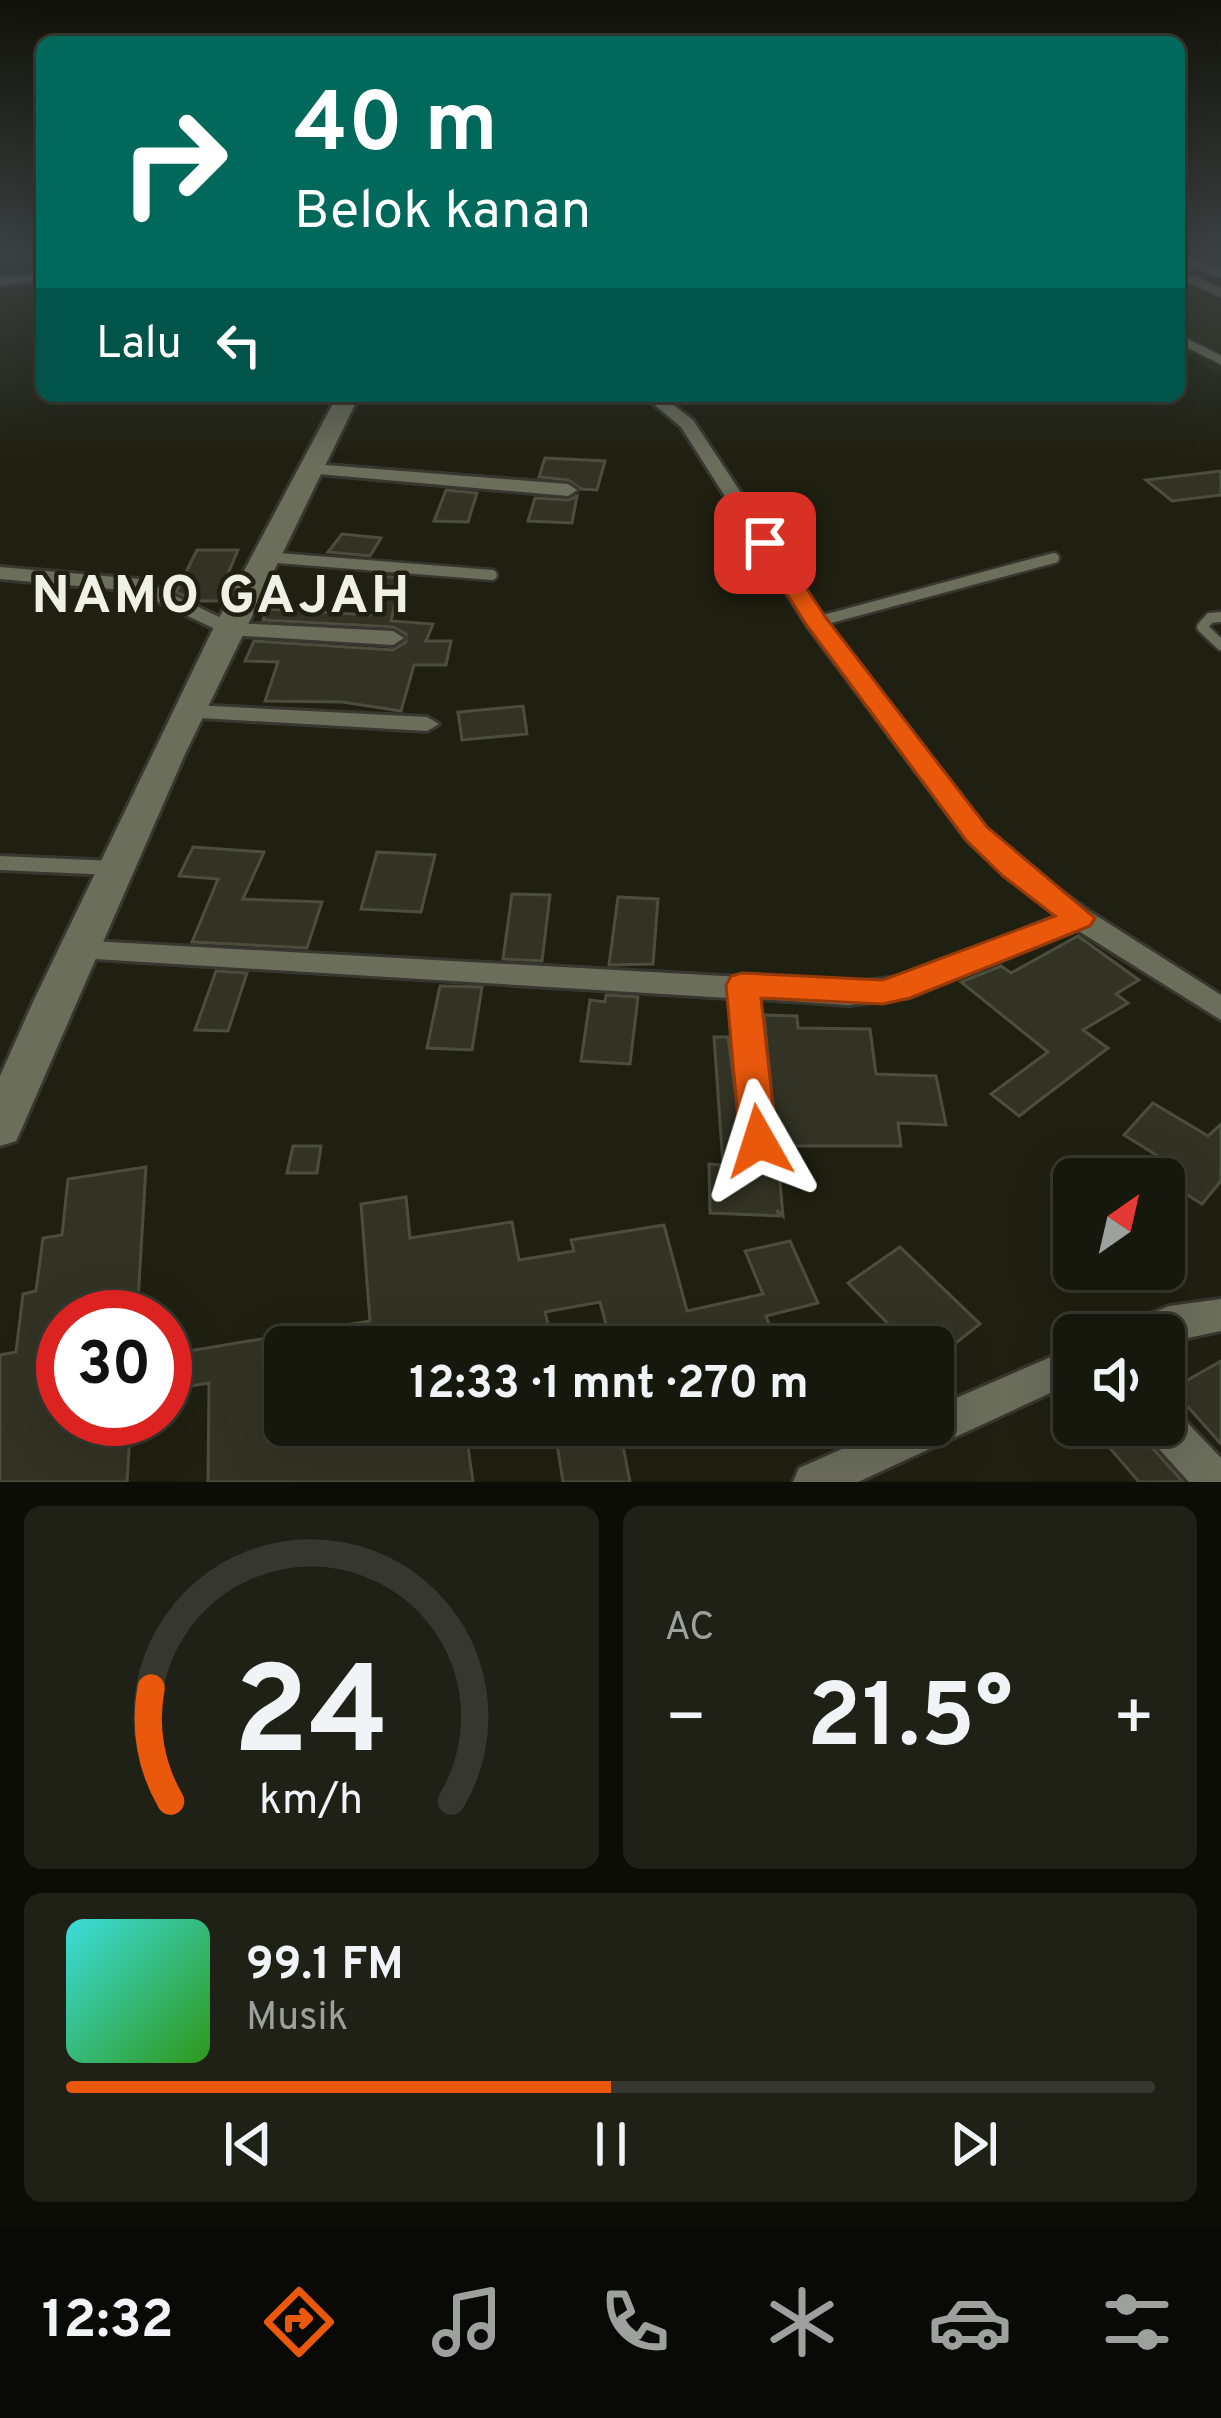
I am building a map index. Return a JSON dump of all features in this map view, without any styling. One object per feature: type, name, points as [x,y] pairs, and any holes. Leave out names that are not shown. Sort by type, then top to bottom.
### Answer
[{"type":"street","points":[[0,1128],[73,950],[192,712],[228,628],[345,402]]},
{"type":"street","points":[[660,402],[687,424],[816,622],[976,834],[1013,869],[1079,918],[1221,1009]]},
{"type":"street","points":[[313,470],[568,490]]},
{"type":"street","points":[[0,573],[139,585],[228,628],[393,638]]},
{"type":"street","points":[[192,712],[428,724]]},
{"type":"street","points":[[73,950],[883,992],[910,986],[1079,918]]},
{"type":"street","points":[[742,985],[759,1141]]},
{"type":"street","points":[[1185,1321],[1221,1315]]},
{"type":"street","points":[[813,1482],[1053,1373]]},
{"type":"street","points":[[1183,1446],[1216,1482]]},
{"type":"lane","points":[[1185,341],[1221,360]]},
{"type":"lane","points":[[1201,346],[1221,344]]},
{"type":"lane","points":[[264,556],[492,575]]},
{"type":"lane","points":[[816,622],[1054,558]]},
{"type":"lane","points":[[1221,616],[1210,618],[1202,627],[1221,645]]},
{"type":"lane","points":[[0,862],[114,868]]},
{"type":"shaded area","points":[[1185,325],[1221,325],[1221,376],[1185,353]]},
{"type":"building","points":[[545,458],[605,461],[597,490],[539,477]]},
{"type":"building","points":[[1221,471],[1221,495],[1172,501],[1146,480]]},
{"type":"building","points":[[446,490],[477,493],[468,522],[434,521]]},
{"type":"building","points":[[577,496],[572,523],[528,521],[535,498]]},
{"type":"building","points":[[342,534],[381,538],[370,556],[328,552]]},
{"type":"building","points":[[197,550],[238,550],[227,576],[236,576],[223,601],[196,601],[176,592]]},
{"type":"building","points":[[380,576],[401,578],[391,621],[433,624],[426,641],[451,641],[446,665],[414,665],[401,711],[342,702],[265,701],[278,662],[245,661],[254,641],[393,650],[406,642],[406,634],[393,627],[263,620],[267,609],[370,615]]},
{"type":"building","points":[[523,706],[527,734],[462,740],[458,712]]},
{"type":"building","points":[[193,847],[264,852],[243,899],[322,902],[307,948],[192,942],[218,879],[179,876]]},
{"type":"building","points":[[377,852],[435,855],[421,912],[361,909]]},
{"type":"building","points":[[512,894],[550,895],[542,961],[503,959]]},
{"type":"building","points":[[618,897],[658,899],[653,964],[609,965]]},
{"type":"building","points":[[1078,936],[1139,980],[1116,994],[1128,1003],[1083,1030],[1108,1048],[1019,1116],[991,1094],[1048,1052],[961,982],[1001,966],[1011,973]]},
{"type":"building","points":[[216,971],[247,973],[228,1031],[195,1030]]},
{"type":"building","points":[[440,986],[482,987],[472,1050],[427,1048]]},
{"type":"building","points":[[606,995],[638,997],[630,1064],[581,1061],[590,1000],[605,1002]]},
{"type":"building","points":[[764,1015],[797,1016],[798,1028],[870,1029],[876,1074],[936,1076],[946,1125],[898,1123],[901,1146],[777,1146]]},
{"type":"building","points":[[714,1037],[728,1037],[743,1152],[760,1158],[777,1147],[783,1216],[777,1210],[779,1216],[710,1213],[709,1164],[723,1165]]},
{"type":"building","points":[[1153,1103],[1208,1136],[1221,1124],[1221,1181],[1202,1204],[1185,1193],[1185,1158],[1156,1158],[1124,1135]]},
{"type":"building","points":[[293,1146],[321,1146],[317,1173],[287,1173]]},
{"type":"building","points":[[146,1167],[139,1290],[36,1290],[43,1238],[62,1235],[68,1179]]},
{"type":"building","points":[[406,1197],[410,1238],[512,1222],[519,1260],[574,1251],[571,1240],[664,1225],[687,1311],[763,1294],[745,1251],[790,1241],[818,1303],[766,1316],[770,1326],[606,1326],[600,1302],[545,1312],[548,1324],[537,1326],[339,1326],[370,1321],[361,1204]]},
{"type":"building","points":[[900,1247],[980,1324],[954,1344],[954,1326],[890,1326],[848,1283]]},
{"type":"building","points":[[36,1291],[36,1446],[129,1446],[127,1482],[0,1482],[0,1355],[16,1352],[23,1294]]},
{"type":"building","points":[[264,1338],[264,1446],[468,1446],[473,1482],[208,1482],[209,1383],[192,1386],[192,1350]]},
{"type":"building","points":[[1221,1361],[1221,1444],[1185,1404],[1185,1382]]},
{"type":"building","points":[[557,1446],[623,1446],[630,1482],[563,1482]]},
{"type":"building","points":[[1108,1446],[1151,1446],[1183,1482],[1139,1482]]},
{"type":"district","name":"NAMO GAJAH","points":[[222,598]]},
{"type":"route","points":[[759,1141],[742,985],[849,994],[883,992],[910,986],[1079,918],[1013,869],[976,834],[816,622],[765,543]]}]
